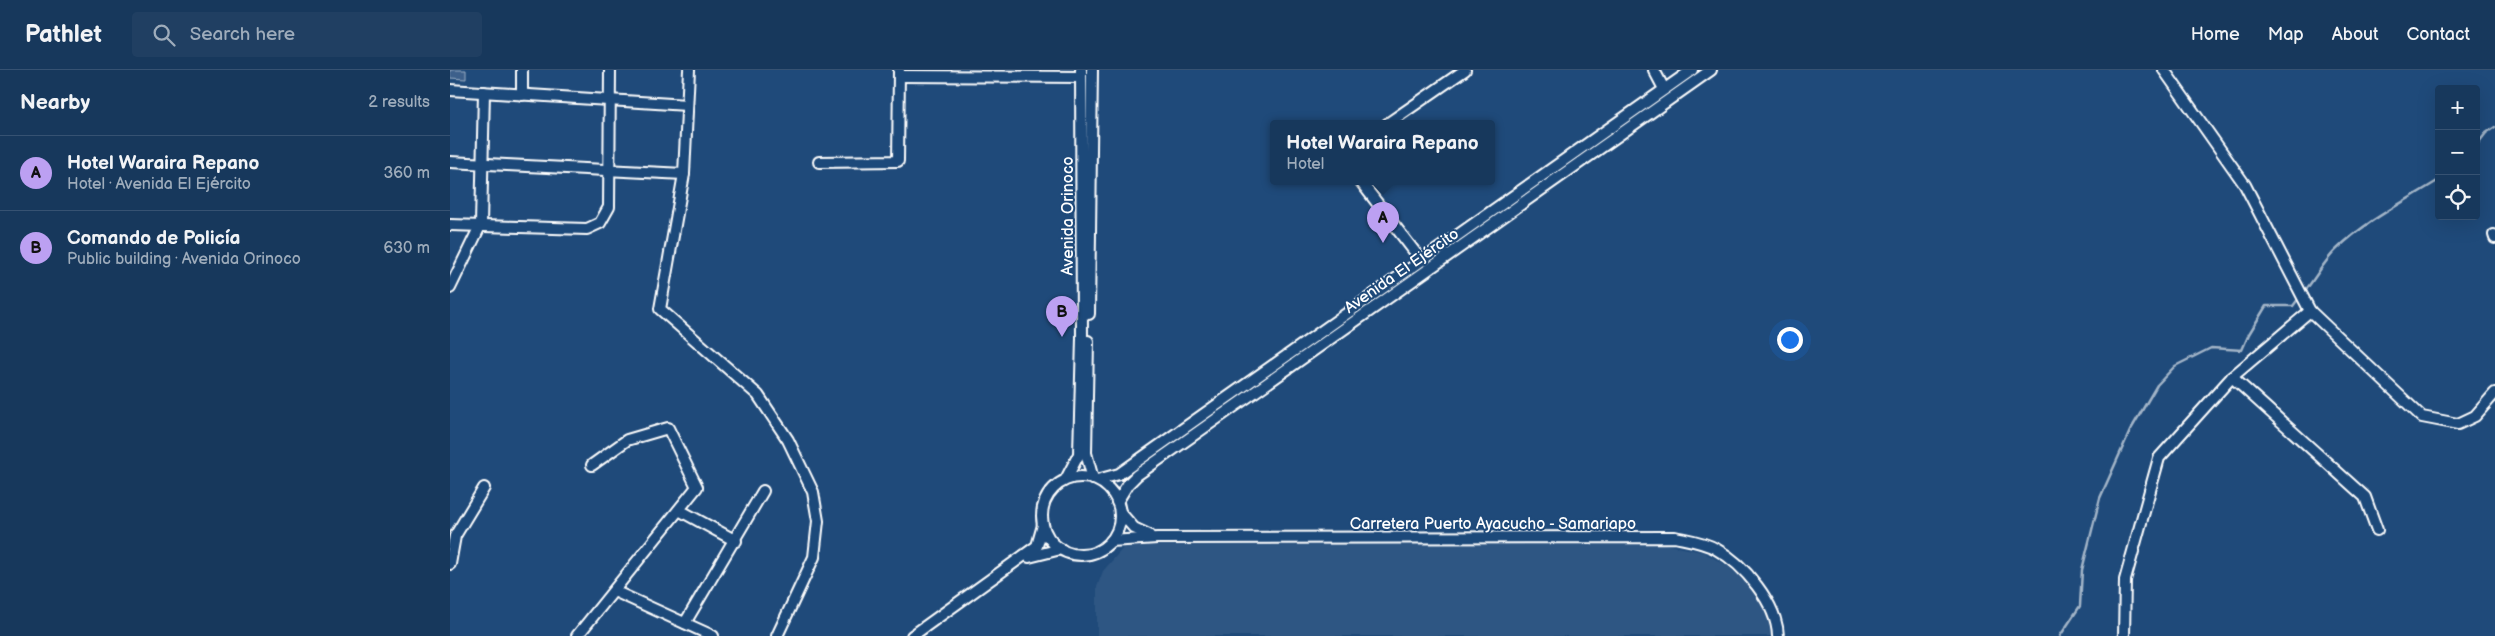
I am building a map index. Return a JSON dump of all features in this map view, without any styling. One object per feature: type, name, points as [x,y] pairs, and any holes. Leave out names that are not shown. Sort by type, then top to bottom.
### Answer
[{"type":"street","points":[[522,70],[522,94]]},
{"type":"street","points":[[450,225],[481,224],[587,228],[600,223],[608,207],[610,70]]},
{"type":"street","points":[[689,70],[684,174],[660,309],[758,395],[788,440],[813,492],[818,522],[814,557],[777,636]]},
{"type":"street","name":"Avenida Orinoco","points":[[1092,70],[1086,453],[1095,480]]},
{"type":"street","points":[[1393,120],[1465,70]]},
{"type":"street","points":[[1654,70],[1664,90]]},
{"type":"street","name":"Avenida El Ejército","points":[[1095,480],[1118,474],[1692,70]]},
{"type":"street","name":"Avenida El Ejército","points":[[1118,507],[1128,484],[1137,475],[1710,70]]},
{"type":"street","points":[[2164,70],[2245,185],[2310,311],[2422,417],[2458,424],[2475,416],[2495,393]]},
{"type":"street","points":[[819,162],[898,161],[899,73],[1081,73]]},
{"type":"street","name":"Avenida Orinoco","points":[[1066,479],[1078,454],[1082,329],[1081,73]]},
{"type":"street","points":[[450,90],[687,105]]},
{"type":"street","points":[[450,288],[481,224],[484,92]]},
{"type":"street","points":[[450,162],[684,174]]},
{"type":"street","points":[[1363,185],[1421,260]]},
{"type":"street","points":[[2124,636],[2125,580],[2159,458],[2232,376],[2310,311]]},
{"type":"street","points":[[2232,376],[2365,497],[2377,530]]},
{"type":"street","points":[[577,636],[696,487],[668,428],[627,440],[592,465]]},
{"type":"street","points":[[912,636],[1037,546],[1043,525],[1042,514],[1046,498],[1057,485],[1066,479],[1080,477],[1095,480],[1109,490],[1118,507],[1119,523],[1110,541],[1097,551],[1088,554],[1079,554],[1061,549],[1050,539],[1043,525]]},
{"type":"street","points":[[450,564],[455,536],[484,488]]},
{"type":"street","points":[[685,623],[736,541],[763,491]]},
{"type":"street","name":"Carretera Puerto Ayacucho - Samariapo","points":[[1118,507],[1140,532],[1157,538]]},
{"type":"street","points":[[679,510],[736,541]]},
{"type":"street","name":"Carretera Puerto Ayacucho - Samariapo","points":[[1110,541],[1157,538],[1675,537],[1717,549],[1754,581],[1768,604],[1778,636]]},
{"type":"street","points":[[1020,560],[1061,549]]},
{"type":"street","points":[[614,591],[713,636]]},
{"type":"shaded area","points":[[450,70],[466,70],[466,79],[450,78]]},
{"type":"shaded area","points":[[1161,543],[1663,544],[1703,552],[1728,566],[1751,588],[1766,611],[1774,636],[1097,636],[1097,587],[1103,571],[1124,547]]},
{"type":"waterway","points":[[2480,141],[2486,133],[2495,127]]},
{"type":"waterway","points":[[2304,292],[2337,249],[2373,220],[2435,182]]},
{"type":"waterway","points":[[2060,636],[2080,606],[2082,570],[2100,498],[2130,431],[2157,385],[2175,366],[2211,348],[2242,350],[2249,334],[2266,306],[2293,306],[2299,298]]},
{"type":"place","name":"Hotel Waraira Repano","points":[[1383,243]]},
{"type":"place","name":"Comando de Policía","points":[[1062,337]]}]
